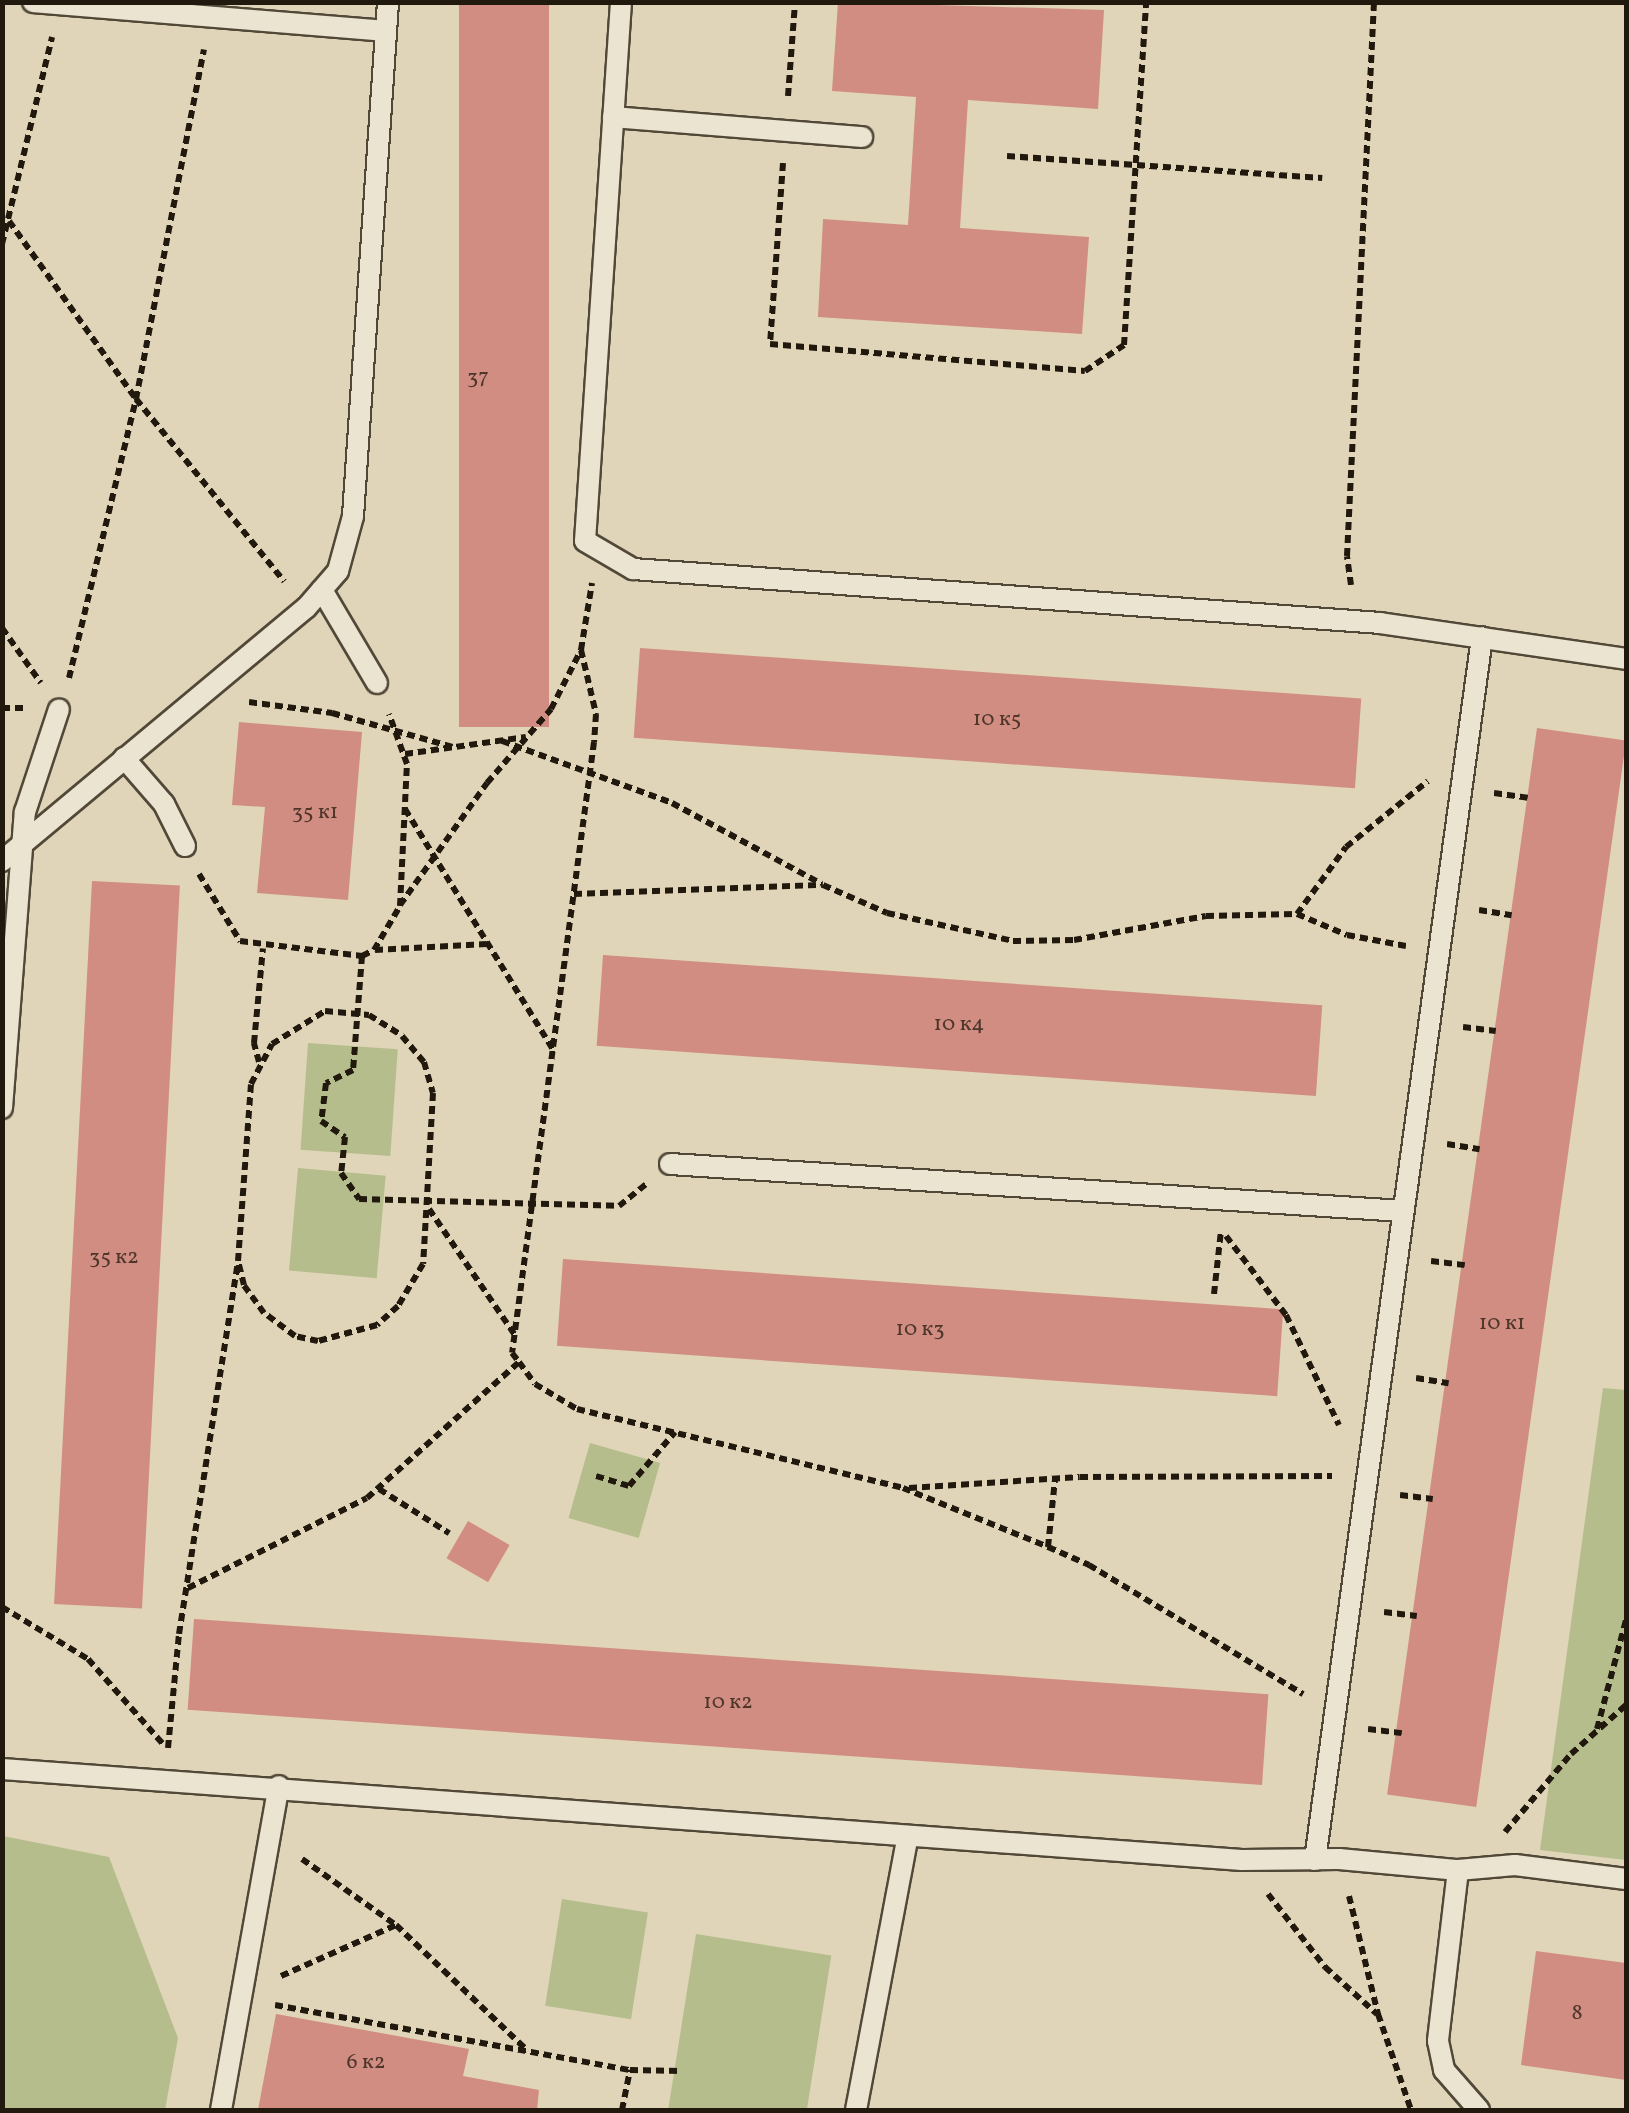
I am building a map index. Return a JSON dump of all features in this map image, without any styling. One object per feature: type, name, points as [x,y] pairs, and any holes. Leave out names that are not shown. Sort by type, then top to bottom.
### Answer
[{"type":"lane","points":[[34,2],[57,9],[386,31]]},
{"type":"lane","points":[[2,860],[198,697],[322,590],[338,571],[353,516],[388,2]]},
{"type":"lane","points":[[621,2],[585,542],[633,569],[1380,623],[1626,659]]},
{"type":"lane","points":[[613,117],[862,136]]},
{"type":"lane","points":[[322,590],[376,683]]},
{"type":"lane","points":[[1315,1860],[1436,951],[1482,637]]},
{"type":"lane","points":[[2,1108],[10,934],[26,842],[26,812],[59,709]]},
{"type":"lane","points":[[124,758],[164,804],[185,846]]},
{"type":"lane","points":[[670,1164],[1402,1211]]},
{"type":"lane","points":[[2,1769],[279,1786],[1242,1860],[1340,1859],[1458,1870],[1515,1865],[1626,1879]]},
{"type":"lane","points":[[222,2110],[279,1786]]},
{"type":"lane","points":[[856,2110],[908,1836]]},
{"type":"lane","points":[[1458,1870],[1438,2041],[1444,2070],[1479,2110]]},
{"type":"path","points":[[796,2],[770,344],[1085,371],[1124,345],[1146,2]]},
{"type":"path","points":[[1352,593],[1347,556],[1374,2]]},
{"type":"path","points":[[2,244],[57,9]]},
{"type":"path","points":[[59,709],[136,399],[204,52]]},
{"type":"path","points":[[1007,156],[1322,178]]},
{"type":"path","points":[[10,220],[136,399],[287,584]]},
{"type":"path","points":[[594,546],[582,650],[596,714],[591,768],[512,1353],[535,1384],[577,1408],[903,1488],[1088,1565],[1309,1698]]},
{"type":"path","points":[[2,628],[59,709]]},
{"type":"path","points":[[374,950],[400,906],[551,709],[582,650]]},
{"type":"path","points":[[376,683],[404,754],[400,906]]},
{"type":"path","points":[[198,697],[304,707],[453,747]]},
{"type":"path","points":[[404,754],[527,737]]},
{"type":"path","points":[[502,741],[517,749],[591,768],[672,803],[823,885],[904,918],[1014,941],[1074,940],[1206,916],[1297,914],[1347,935],[1436,951]]},
{"type":"path","points":[[1297,914],[1346,847],[1464,759]]},
{"type":"path","points":[[404,808],[553,1051]]},
{"type":"path","points":[[185,846],[228,928],[240,941],[263,948],[362,956],[374,950],[488,944]]},
{"type":"path","points":[[574,894],[680,885],[823,885]]},
{"type":"path","points":[[259,1063],[254,1043],[263,948]]},
{"type":"path","points":[[362,956],[353,1070],[326,1083],[321,1121],[344,1137],[340,1172],[359,1198],[427,1204],[619,1206],[670,1164]]},
{"type":"path","points":[[166,1780],[187,1589],[238,1261],[252,1084],[259,1063],[272,1044],[309,1016],[358,1014],[402,1036],[432,1077],[423,1264],[411,1288],[377,1326],[340,1340],[318,1341],[278,1326],[252,1300],[238,1261]]},
{"type":"path","points":[[1214,1294],[1224,1200]]},
{"type":"path","points":[[427,1204],[436,1228],[515,1335]]},
{"type":"path","points":[[1221,1226],[1286,1315],[1335,1418]]},
{"type":"path","points":[[187,1589],[379,1490],[519,1362]]},
{"type":"path","points":[[596,1476],[630,1486],[674,1432]]},
{"type":"path","points":[[903,1488],[1056,1478],[1310,1476]]},
{"type":"path","points":[[1048,1548],[1056,1478]]},
{"type":"path","points":[[379,1490],[449,1533]]},
{"type":"path","points":[[2,1607],[88,1659],[168,1749]]},
{"type":"path","points":[[1597,1731],[1626,1620]]},
{"type":"path","points":[[1484,1868],[1509,1825],[1597,1731],[1626,1706]]},
{"type":"path","points":[[271,1842],[396,1926],[529,2052]]},
{"type":"path","points":[[1340,1859],[1378,2014],[1411,2110]]},
{"type":"path","points":[[1242,1860],[1326,1967],[1378,2014]]},
{"type":"path","points":[[242,2000],[296,1967],[396,1926]]},
{"type":"path","points":[[242,2000],[630,2070],[682,2070]]},
{"type":"path","points":[[622,2110],[630,2070]]},
{"type":"green space","points":[[308,1043],[398,1049],[390,1156],[301,1150]]},
{"type":"green space","points":[[298,1168],[386,1176],[377,1278],[289,1271]]},
{"type":"green space","points":[[1603,1388],[1626,1390],[1626,1860],[1540,1850]]},
{"type":"green space","points":[[590,1443],[660,1463],[639,1538],[569,1518]]},
{"type":"green space","points":[[3,1836],[109,1857],[178,2038],[165,2110],[3,2110]]},
{"type":"green space","points":[[562,1899],[648,1913],[631,2019],[545,2006]]},
{"type":"green space","points":[[696,1934],[831,1955],[807,2110],[668,2110]]},
{"type":"building","points":[[459,2],[549,2],[549,727],[459,727]]},
{"type":"building","points":[[838,2],[1104,10],[1098,109],[968,100],[960,228],[1089,237],[1082,334],[818,317],[823,219],[908,225],[916,97],[832,91]]},
{"type":"building","points":[[640,648],[1361,698],[1355,788],[634,738]]},
{"type":"building","points":[[239,722],[362,732],[348,900],[257,893],[265,807],[232,805]]},
{"type":"building","points":[[1537,728],[1626,741],[1476,1807],[1387,1795]]},
{"type":"building","points":[[92,881],[180,886],[142,1609],[54,1604]]},
{"type":"building","points":[[603,955],[1322,1005],[1316,1096],[597,1046]]},
{"type":"building","points":[[563,1259],[1283,1309],[1277,1396],[557,1346]]},
{"type":"building","points":[[468,1521],[510,1545],[488,1582],[446,1558]]},
{"type":"building","points":[[194,1619],[1268,1694],[1262,1785],[188,1710]]},
{"type":"building","points":[[1536,1951],[1626,1963],[1626,2080],[1521,2065]]},
{"type":"building","points":[[276,2014],[469,2049],[463,2076],[539,2090],[537,2110],[258,2110]]}]
